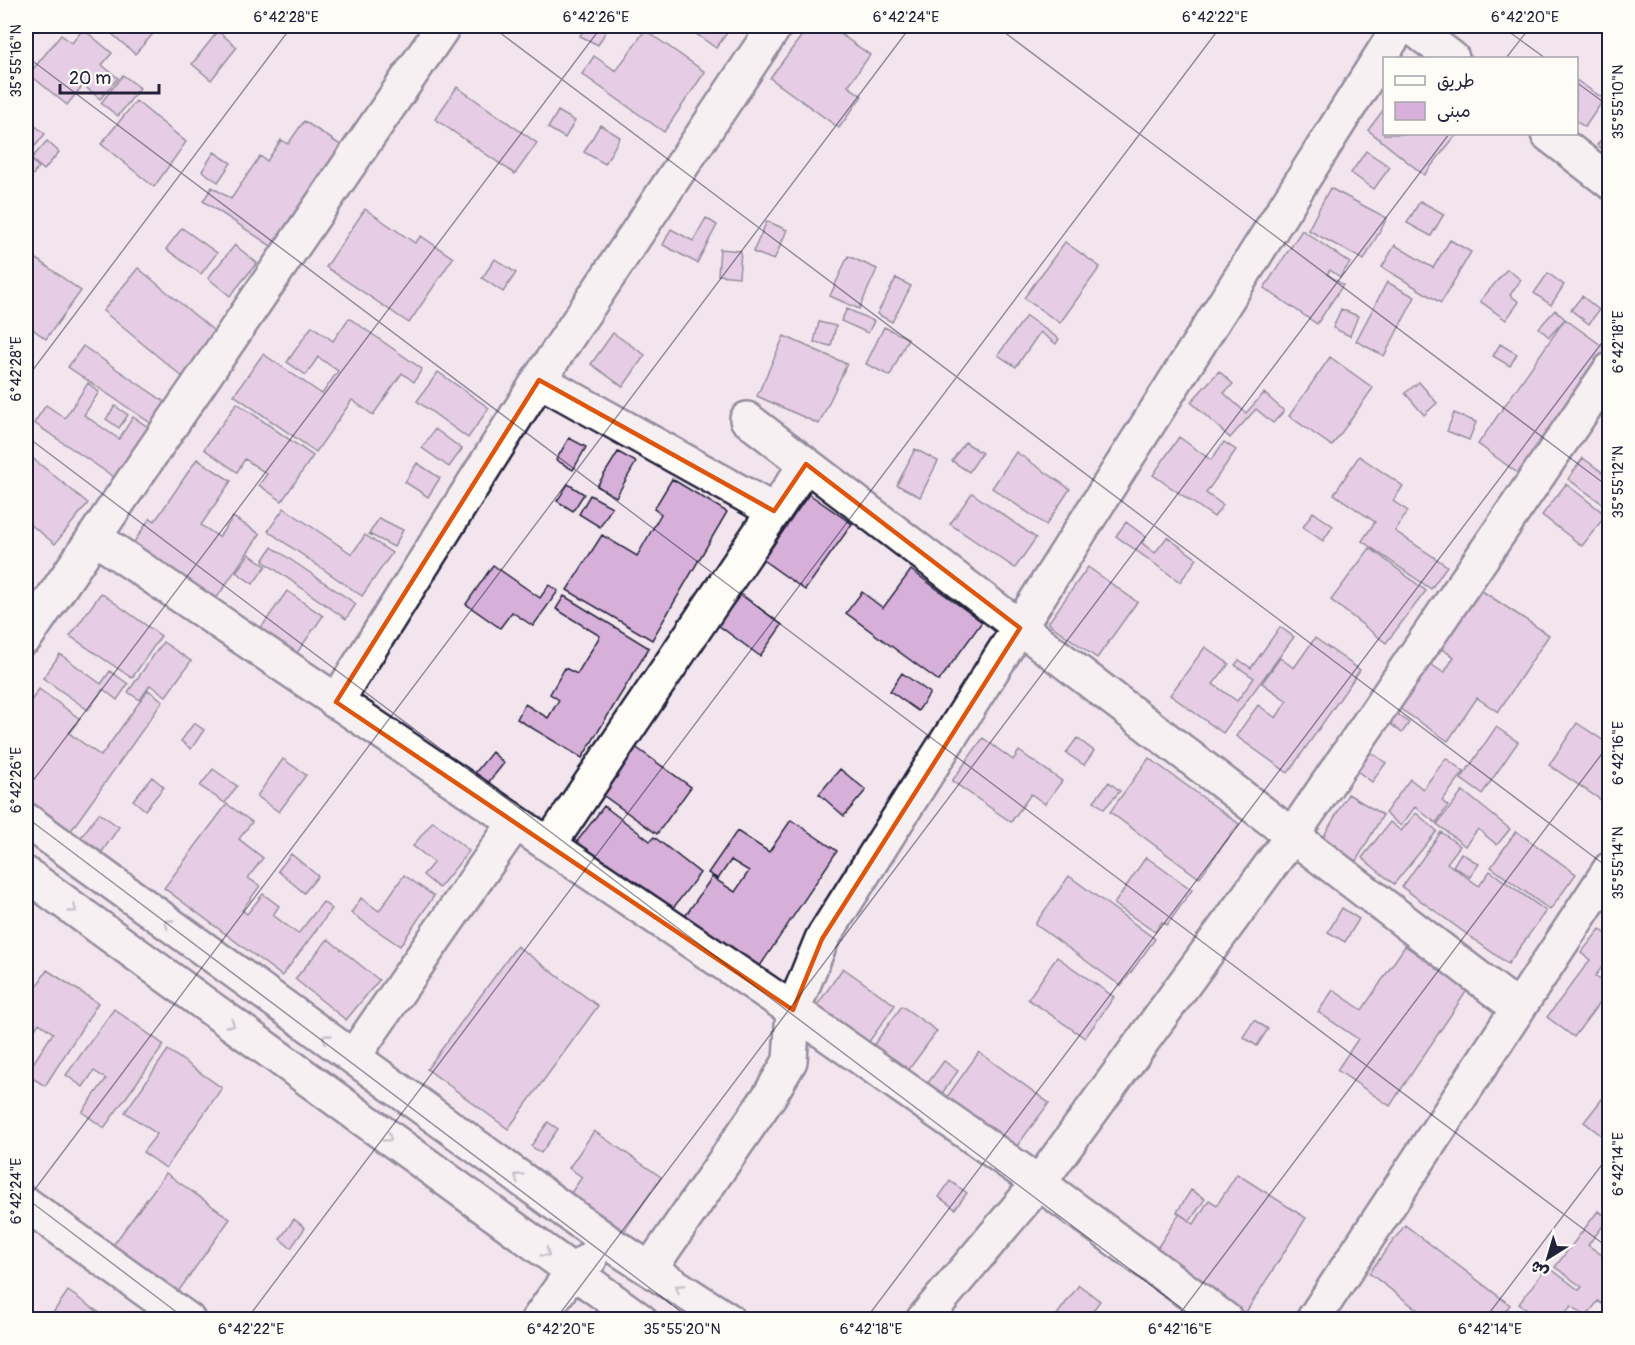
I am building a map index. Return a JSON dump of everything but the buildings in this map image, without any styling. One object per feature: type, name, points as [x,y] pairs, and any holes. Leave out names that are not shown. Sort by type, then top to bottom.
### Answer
[{"type":"street","points":[[336,702],[539,380],[775,26]]},
{"type":"street","points":[[650,1269],[770,1095],[790,1061],[792,1010],[822,939],[1400,26]]},
{"type":"street","points":[[1410,26],[1451,57]]},
{"type":"street","points":[[26,637],[440,27]]},
{"type":"street","points":[[1549,135],[1610,182]]},
{"type":"street","points":[[923,1320],[1039,1183],[1292,836],[1610,370]]},
{"type":"street","points":[[539,380],[774,511]]},
{"type":"street","points":[[747,419],[1518,1008]]},
{"type":"street","points":[[549,845],[806,464]]},
{"type":"street","points":[[94,537],[792,1010],[1039,1183],[1226,1320]]},
{"type":"street","points":[[26,820],[611,1244],[728,1320]]},
{"type":"street","points":[[353,1057],[515,823]]},
{"type":"street","points":[[1313,1320],[1610,869]]},
{"type":"street","points":[[26,874],[572,1272],[602,1309],[640,1320]]},
{"type":"street","points":[[26,1204],[188,1320]]},
{"type":"street","points":[[538,1320],[572,1272],[611,1244]]},
{"type":"street","points":[[602,1309],[611,1244]]},
{"type":"highlighted area","points":[[539,380],[774,511],[806,464],[1020,628],[822,939],[793,1010],[336,702]]}]
